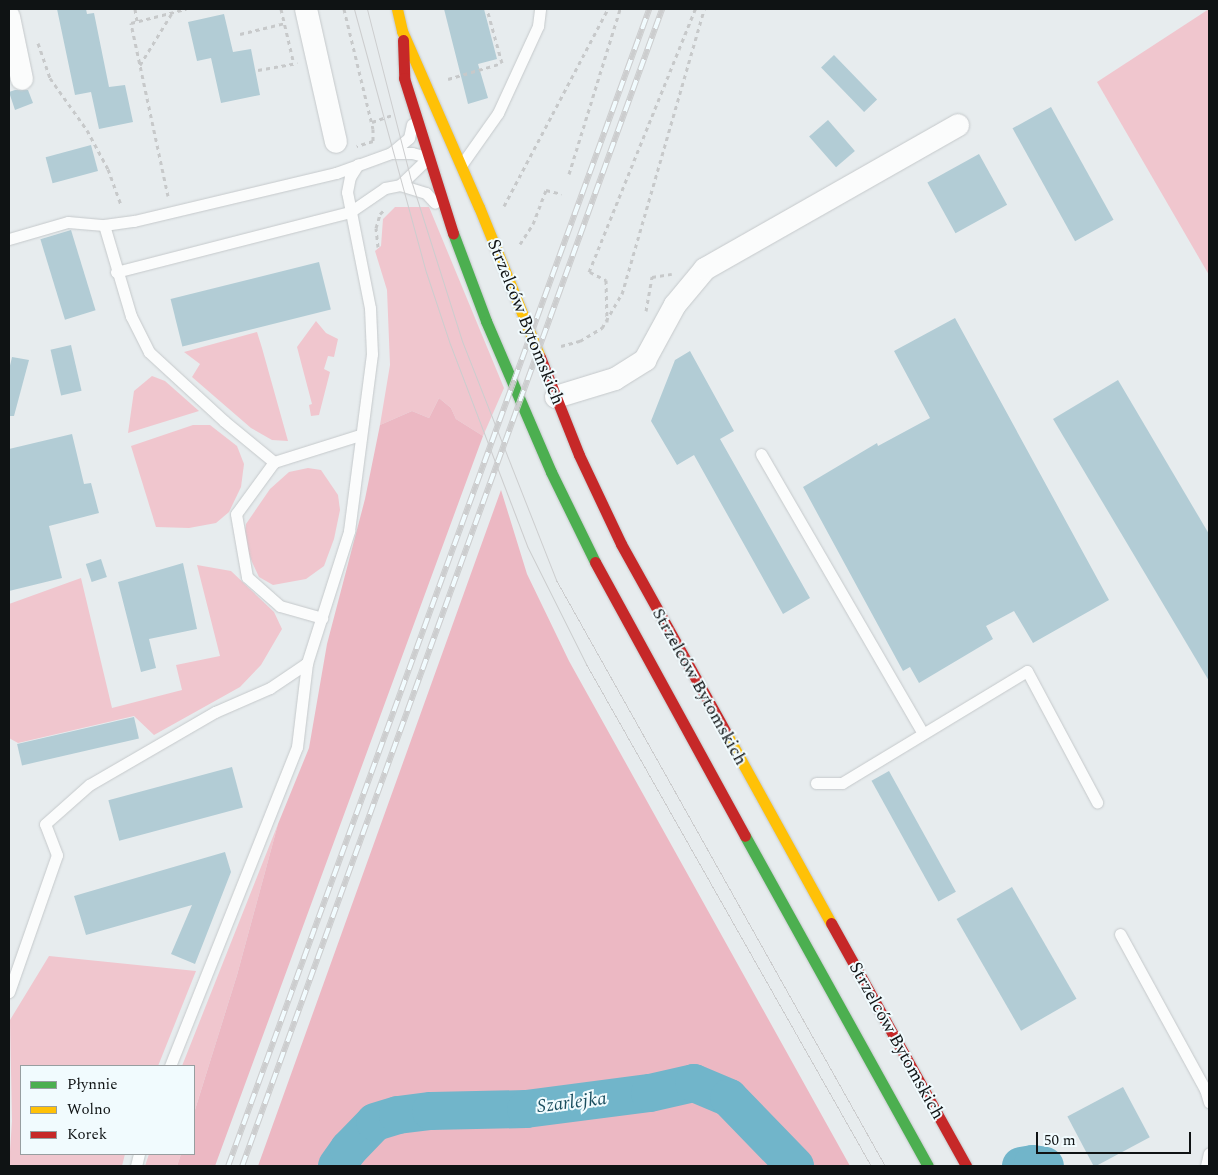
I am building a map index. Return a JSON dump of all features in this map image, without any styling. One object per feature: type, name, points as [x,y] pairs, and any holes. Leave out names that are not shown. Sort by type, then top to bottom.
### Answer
[{"type":"highway","name":"Strzelców Bytomskich","points":[[397,9],[402,31],[440,112],[556,397],[621,544],[966,1166]]},
{"type":"highway","points":[[402,31],[404,78],[444,213],[486,321],[551,472],[612,595],[928,1166]]},
{"type":"street","points":[[307,13],[336,142]]},
{"type":"street","points":[[9,17],[22,79]]},
{"type":"street","points":[[556,397],[615,379],[645,360],[675,305],[705,269],[958,125]]},
{"type":"lane","points":[[461,165],[498,113],[538,26],[540,9]]},
{"type":"lane","points":[[116,272],[350,212],[386,188],[400,185],[418,170],[437,144],[440,112]]},
{"type":"lane","points":[[9,240],[68,222],[104,225],[134,221],[336,173],[391,154],[409,138],[414,114]]},
{"type":"lane","name":"Strzelców Bytomskich","points":[[391,154],[412,153],[427,158],[452,170],[471,189]]},
{"type":"lane","points":[[170,1065],[297,747],[307,663],[349,531],[372,354],[370,308],[347,192],[350,177],[358,164]]},
{"type":"lane","points":[[400,185],[426,193],[444,213]]},
{"type":"lane","points":[[104,225],[116,272],[131,316],[149,352],[274,462]]},
{"type":"lane","points":[[322,618],[280,606],[247,577],[236,514],[274,462],[360,435]]},
{"type":"lane","points":[[762,454],[922,734]]},
{"type":"lane","points":[[9,992],[57,855],[45,824],[97,780],[215,712],[270,688],[307,663]]},
{"type":"lane","points":[[816,783],[842,783],[1027,671],[1097,802]]},
{"type":"lane","points":[[1120,934],[1205,1089],[1209,1102]]},
{"type":"lane","points":[[1206,1166],[1209,1153]]},
{"type":"path","points":[[135,9],[137,22]]},
{"type":"path","points":[[168,196],[131,23],[186,9]]},
{"type":"path","points":[[344,9],[372,122],[373,141]]},
{"type":"path","points":[[438,82],[502,63],[487,9]]},
{"type":"path","points":[[502,208],[608,9]]},
{"type":"path","points":[[570,174],[620,9]]},
{"type":"path","points":[[607,322],[606,280],[590,272],[695,9]]},
{"type":"path","points":[[560,354],[556,348],[580,341],[607,322],[622,294],[704,9]]},
{"type":"path","points":[[140,66],[172,12]]},
{"type":"path","points":[[240,34],[307,13]]},
{"type":"path","points":[[37,41],[50,78],[87,130],[108,169],[121,205]]},
{"type":"path","points":[[258,70],[317,58]]},
{"type":"path","points":[[372,122],[393,115]]},
{"type":"path","points":[[519,245],[533,224],[546,190],[562,194]]},
{"type":"path","points":[[378,247],[376,228],[380,214],[389,206]]},
{"type":"path","points":[[645,318],[652,277],[705,269]]},
{"type":"shaded area","points":[[1209,9],[1209,275],[1097,82]]},
{"type":"shaded area","points":[[395,207],[429,207],[504,388],[483,436],[456,419],[451,408],[439,398],[429,418],[412,411],[380,425],[390,365],[387,290],[375,251],[381,246],[383,219]]},
{"type":"shaded area","points":[[316,321],[326,333],[338,339],[334,357],[328,356],[324,369],[330,372],[319,415],[311,416],[309,405],[312,404],[297,347]]},
{"type":"shaded area","points":[[257,332],[288,441],[272,440],[251,428],[192,377],[200,364],[184,352]]},
{"type":"shaded area","points":[[152,376],[165,381],[199,411],[128,433],[134,391]]},
{"type":"shaded area","points":[[439,398],[451,408],[456,419],[483,436],[215,1166],[177,1166],[181,1155],[195,1155],[195,1110],[237,975],[278,824],[309,748],[327,644],[365,499],[380,425],[412,411],[429,418]]},
{"type":"shaded area","points":[[193,425],[210,425],[237,446],[244,464],[241,487],[229,512],[216,523],[189,528],[156,527],[131,446]]},
{"type":"shaded area","points":[[308,468],[321,470],[338,495],[340,510],[334,539],[324,566],[306,579],[273,585],[259,577],[252,562],[244,541],[246,524],[270,489],[289,472]]},
{"type":"shaded area","points":[[501,490],[527,574],[569,661],[850,1166],[258,1166]]},
{"type":"shaded area","points":[[197,565],[231,571],[274,612],[282,629],[261,665],[240,687],[154,735],[134,716],[18,743],[9,738],[9,604],[81,578],[112,708],[182,690],[176,665],[220,656]]},
{"type":"shaded area","points":[[278,824],[237,975],[195,1110],[195,1065],[182,1065]]},
{"type":"shaded area","points":[[49,956],[196,971],[158,1065],[20,1065],[20,1155],[125,1155],[122,1166],[9,1166],[12,1121],[10,1020]]},
{"type":"shaded area","points":[[149,1155],[181,1155],[177,1166],[145,1166]]},
{"type":"building","points":[[57,9],[86,9],[87,14],[94,13],[109,87],[125,85],[133,122],[99,129],[91,92],[75,95]]},
{"type":"building","points":[[444,9],[484,9],[497,59],[478,64],[488,98],[468,104]]},
{"type":"building","points":[[224,14],[233,52],[251,49],[260,95],[221,103],[211,58],[197,61],[188,22]]},
{"type":"building","points":[[834,55],[877,100],[864,112],[821,68]]},
{"type":"building","points":[[28,90],[33,103],[15,110],[9,92]]},
{"type":"building","points":[[1051,107],[1114,220],[1075,241],[1013,128]]},
{"type":"building","points":[[828,120],[855,151],[836,167],[809,136]]},
{"type":"building","points":[[91,145],[98,171],[53,183],[46,157]]},
{"type":"building","points":[[979,154],[1007,205],[956,233],[927,183]]},
{"type":"building","points":[[71,230],[96,310],[65,320],[40,239]]},
{"type":"building","points":[[319,262],[331,310],[182,347],[171,299]]},
{"type":"building","points":[[955,318],[1109,600],[1033,643],[1014,611],[986,626],[993,639],[919,683],[910,667],[903,671],[803,487],[877,443],[878,446],[930,418],[894,351]]},
{"type":"building","points":[[71,345],[82,391],[61,396],[51,350]]},
{"type":"building","points":[[690,351],[734,431],[720,439],[810,598],[783,614],[694,455],[677,465],[651,421],[675,360]]},
{"type":"building","points":[[12,357],[29,360],[14,416],[9,416],[9,370]]},
{"type":"building","points":[[1118,380],[1209,534],[1209,681],[1053,419]]},
{"type":"building","points":[[72,434],[84,484],[91,483],[99,513],[49,526],[62,578],[9,591],[9,449]]},
{"type":"building","points":[[101,559],[107,577],[92,582],[86,564]]},
{"type":"building","points":[[183,563],[197,629],[149,639],[156,668],[141,672],[118,582]]},
{"type":"building","points":[[134,717],[139,738],[22,765],[17,744]]},
{"type":"building","points":[[232,767],[243,808],[119,841],[108,800]]},
{"type":"building","points":[[889,771],[956,892],[938,901],[872,781]]},
{"type":"building","points":[[225,852],[231,872],[195,964],[171,954],[192,905],[86,935],[74,896]]},
{"type":"building","points":[[1012,887],[1076,999],[1021,1031],[957,919]]},
{"type":"building","points":[[1123,1087],[1150,1137],[1094,1166],[1067,1117]]},
{"type":"waterway","name":"Szarlejka","points":[[337,1166],[349,1149],[375,1122],[398,1115],[431,1111],[526,1109],[650,1093],[694,1083],[729,1098],[795,1166]]},
{"type":"waterway","name":"Szarlejka","points":[[1021,1166],[1033,1164],[1045,1166]]},
{"type":"tram line","points":[[354,9],[426,272],[450,344],[527,546],[586,664],[871,1166]]},
{"type":"tram line","points":[[367,9],[410,177],[462,341],[556,580],[885,1166]]},
{"type":"railway","points":[[228,1166],[649,9]]},
{"type":"railway","points":[[242,1166],[662,9]]},
{"type":"traffic: fast","points":[[453,233],[486,321],[551,472],[595,562]]},
{"type":"traffic: fast","points":[[745,836],[928,1166]]},
{"type":"traffic: slow","points":[[397,9],[402,31],[479,207],[540,357]]},
{"type":"traffic: slow","points":[[726,733],[831,923]]},
{"type":"traffic: jam","points":[[403,40],[404,78],[453,233]]},
{"type":"traffic: jam","points":[[540,357],[579,455],[621,544],[726,733]]},
{"type":"traffic: jam","points":[[595,562],[745,836]]},
{"type":"traffic: jam","points":[[831,923],[966,1166]]}]
